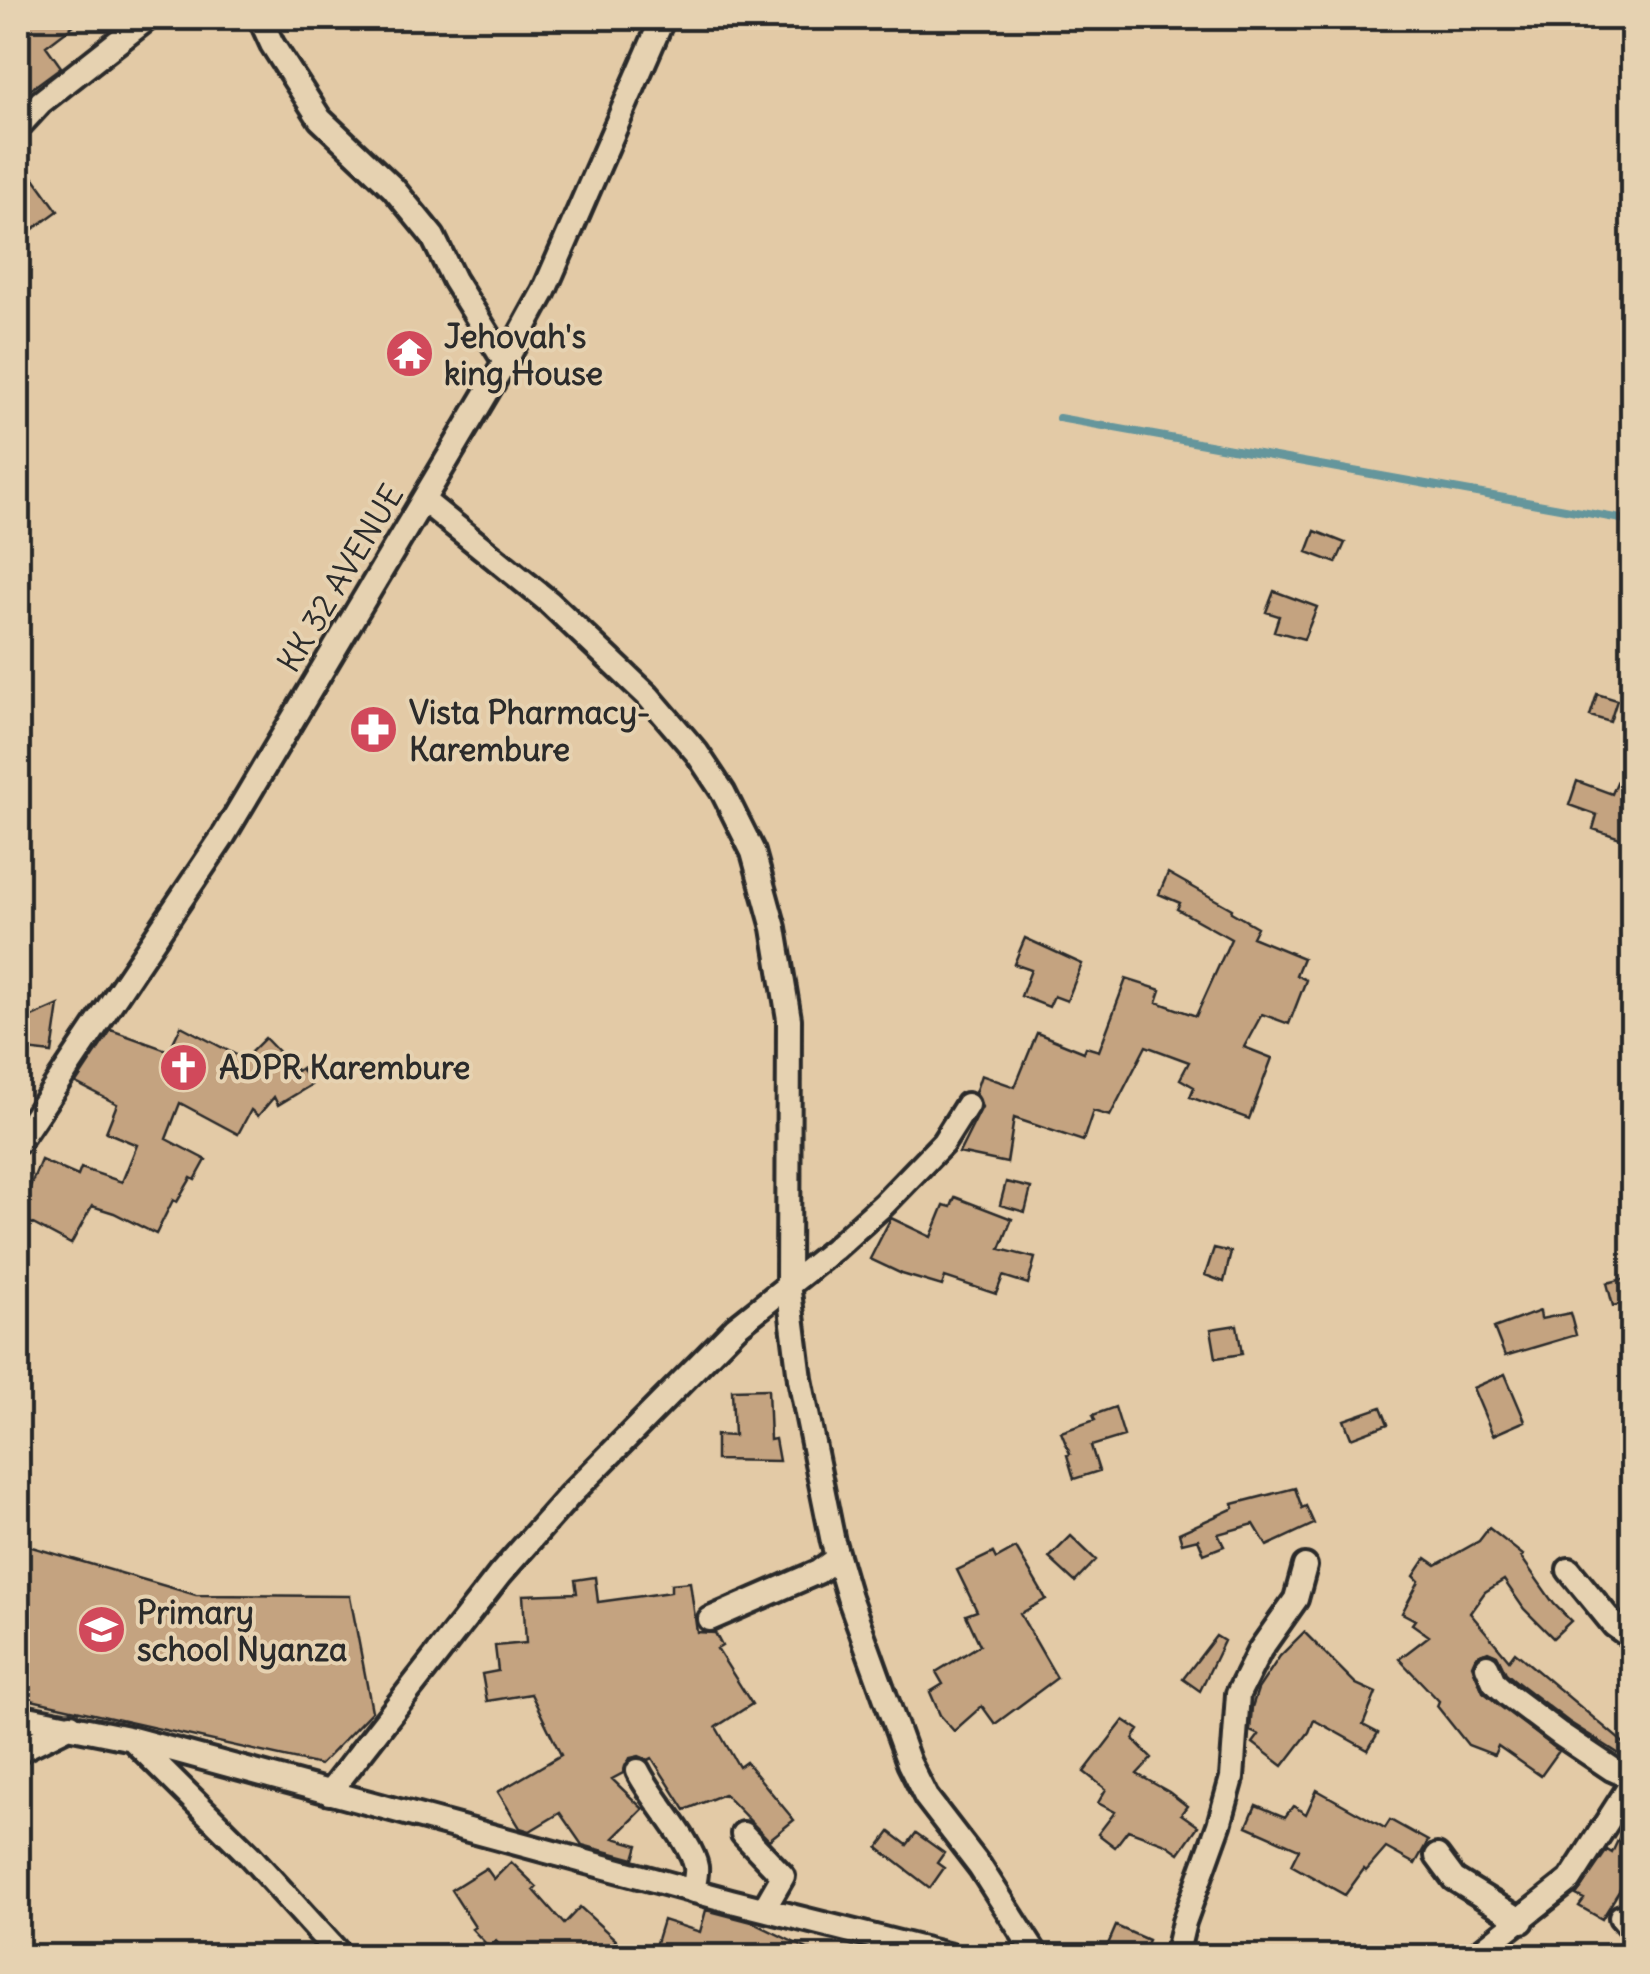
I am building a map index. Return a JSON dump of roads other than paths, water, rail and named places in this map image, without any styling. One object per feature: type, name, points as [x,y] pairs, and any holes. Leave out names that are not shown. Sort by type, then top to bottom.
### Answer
[{"type":"street","points":[[18,127],[40,102],[148,18]]},
{"type":"street","points":[[260,18],[320,119],[394,188],[433,238],[454,280],[506,362]]},
{"type":"street","name":"KK 32 AVENUE","points":[[18,1142],[224,834],[506,362],[544,290],[663,18]]},
{"type":"street","points":[[424,500],[549,602],[648,696],[697,753],[723,792],[753,852],[774,928],[788,1020],[788,1284],[800,1380],[837,1558],[909,1763],[926,1796],[980,1866],[1037,1956]]},
{"type":"street","points":[[330,1793],[523,1548],[736,1327],[834,1250],[925,1163],[943,1143],[967,1104]]},
{"type":"street","points":[[710,1619],[818,1572],[837,1558]]},
{"type":"street","points":[[1176,1956],[1232,1778],[1238,1694],[1260,1650],[1296,1600],[1305,1566]]},
{"type":"street","points":[[1569,1570],[1614,1625],[1632,1638]]},
{"type":"street","points":[[1474,1956],[1570,1880],[1632,1780],[1508,1695],[1494,1682],[1487,1666]]},
{"type":"street","points":[[18,1716],[133,1740],[693,1891],[951,1956]]},
{"type":"street","points":[[18,1751],[71,1726]]},
{"type":"street","points":[[133,1740],[250,1856],[341,1956]]},
{"type":"street","points":[[638,1771],[650,1796],[680,1832],[696,1866],[693,1891]]},
{"type":"street","points":[[742,1834],[783,1876],[764,1909]]},
{"type":"street","points":[[1437,1856],[1454,1879],[1522,1920]]},
{"type":"waterway","points":[[1059,418],[1632,521]]},
{"type":"place","name":"Jehovah's king House","points":[[409,354]]},
{"type":"place","name":"Vista Pharmacy- Karembure","points":[[374,730]]},
{"type":"place","name":"ADPR Karembure","points":[[184,1067]]},
{"type":"place","name":"Primary school Nyanza","points":[[102,1630]]}]
